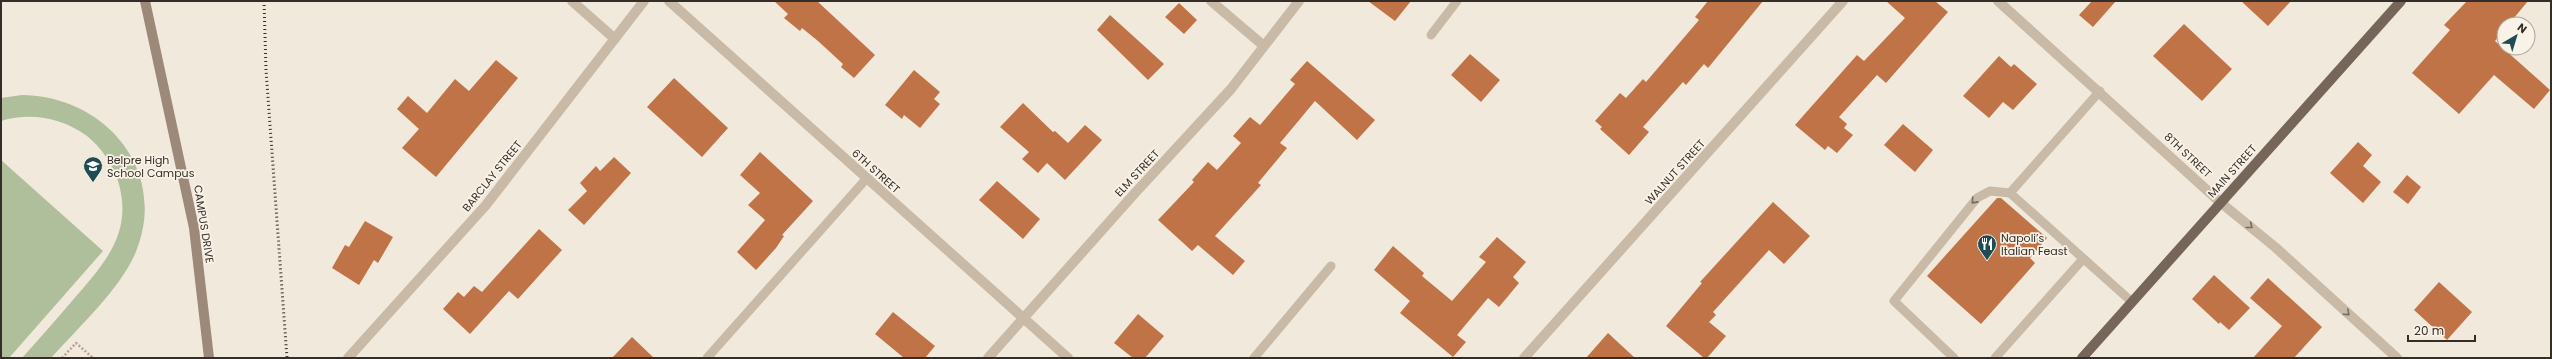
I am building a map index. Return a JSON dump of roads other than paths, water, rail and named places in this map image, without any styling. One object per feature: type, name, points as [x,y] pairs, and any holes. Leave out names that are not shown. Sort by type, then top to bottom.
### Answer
[{"type":"main road","name":"MAIN STREET","points":[[2082,358],[2401,1]]},
{"type":"street","name":"CAMPUS DRIVE","points":[[146,1],[194,228],[209,358]]},
{"type":"street","points":[[572,1],[615,39]]},
{"type":"street","name":"BARCLAY STREET","points":[[348,358],[486,205],[644,1]]},
{"type":"street","name":"6TH STREET","points":[[669,1],[1068,358]]},
{"type":"street","points":[[1211,1],[1264,46]]},
{"type":"street","name":"ELM STREET","points":[[988,358],[1135,193],[1231,89],[1299,1]]},
{"type":"street","name":"WALNUT STREET","points":[[1524,358],[1843,1]]},
{"type":"street","name":"8TH STREET","points":[[1998,1],[2100,91],[2220,202],[2275,247],[2398,358]]},
{"type":"lane","points":[[1430,35],[1457,1]]},
{"type":"lane","points":[[2010,193],[2100,91]]},
{"type":"lane","points":[[707,358],[867,178]]},
{"type":"lane","points":[[1954,358],[1894,301],[1976,198],[1990,191],[2010,193],[2132,302]]},
{"type":"lane","points":[[1995,358],[2083,259]]},
{"type":"lane","points":[[1254,358],[1331,266]]},
{"type":"railway","points":[[264,1],[266,70],[287,358]]},
{"type":"place","name":"Belpre High School Campus","points":[[93,183]]},
{"type":"place","name":"Napoli’s Italian Feast","points":[[1987,261]]}]
